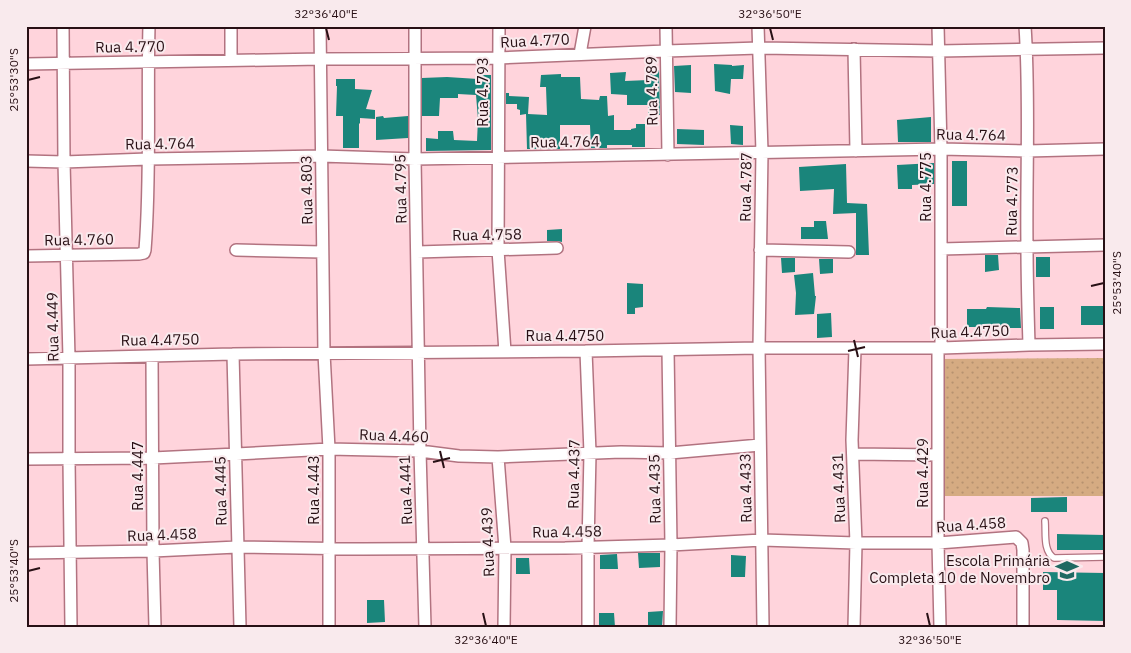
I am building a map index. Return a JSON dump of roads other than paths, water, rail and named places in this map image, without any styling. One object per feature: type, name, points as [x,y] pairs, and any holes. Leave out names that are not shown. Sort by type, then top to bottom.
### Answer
[{"type":"street","name":"Rua 4.449","points":[[63,26],[69,358],[71,627]]},
{"type":"street","points":[[148,159],[149,26]]},
{"type":"street","points":[[231,26],[231,60]]},
{"type":"street","name":"Rua 4.803","points":[[320,26],[324,353]]},
{"type":"street","name":"Rua 4.795","points":[[415,26],[415,159],[419,352]]},
{"type":"street","name":"Rua 4.793","points":[[499,26],[498,250],[505,352]]},
{"type":"street","points":[[580,54],[585,26]]},
{"type":"street","name":"Rua 4.789","points":[[666,26],[668,155]]},
{"type":"street","name":"Rua 4.787","points":[[758,26],[762,152],[759,348]]},
{"type":"street","name":"Rua 4.775","points":[[938,26],[941,149],[940,348]]},
{"type":"street","name":"Rua 4.773","points":[[1025,26],[1028,150],[1028,345]]},
{"type":"street","name":"Rua 4.770","points":[[26,64],[498,58],[759,48],[854,50],[1105,48]]},
{"type":"street","points":[[854,50],[856,151]]},
{"type":"street","name":"Rua 4.764","points":[[26,161],[64,162],[321,156],[415,159],[941,149],[1105,149]]},
{"type":"street","name":"Rua 4.760","points":[[26,256],[142,254],[145,250],[147,220],[148,159]]},
{"type":"street","points":[[941,249],[1105,245]]},
{"type":"street","name":"Rua 4.758","points":[[417,252],[557,248]]},
{"type":"street","points":[[236,250],[322,252]]},
{"type":"street","points":[[760,250],[849,252]]},
{"type":"street","name":"Rua 4.4750","points":[[26,359],[234,354],[759,348],[855,349],[1105,344]]},
{"type":"street","name":"Rua 4.433","points":[[759,348],[763,627]]},
{"type":"street","name":"Rua 4.429","points":[[940,348],[938,455],[940,627]]},
{"type":"street","name":"Rua 4.431","points":[[854,627],[856,543],[853,454],[855,349]]},
{"type":"street","name":"Rua 4.435","points":[[668,350],[671,545],[670,627]]},
{"type":"street","name":"Rua 4.437","points":[[586,351],[590,453],[588,627]]},
{"type":"street","name":"Rua 4.441","points":[[419,352],[424,627]]},
{"type":"street","name":"Rua 4.443","points":[[324,353],[329,449],[329,627]]},
{"type":"street","name":"Rua 4.445","points":[[234,354],[240,627]]},
{"type":"street","name":"Rua 4.447","points":[[152,356],[155,627]]},
{"type":"street","name":"Rua 4.460","points":[[26,459],[153,458],[329,449],[420,451],[459,456],[498,457],[590,453],[670,453],[760,445]]},
{"type":"street","points":[[853,454],[938,455]]},
{"type":"street","name":"Rua 4.439","points":[[498,457],[505,548],[504,627]]},
{"type":"street","name":"Rua 4.458","points":[[26,553],[153,551],[237,547],[565,548],[762,540],[938,543],[1016,538],[1022,543],[1023,550],[1023,627]]},
{"type":"lane","points":[[1045,521],[1047,550],[1054,558],[1105,557]]},
{"type":"place","name":"Escola Primária Completa 10 de Novembro","points":[[1067,570]]}]
